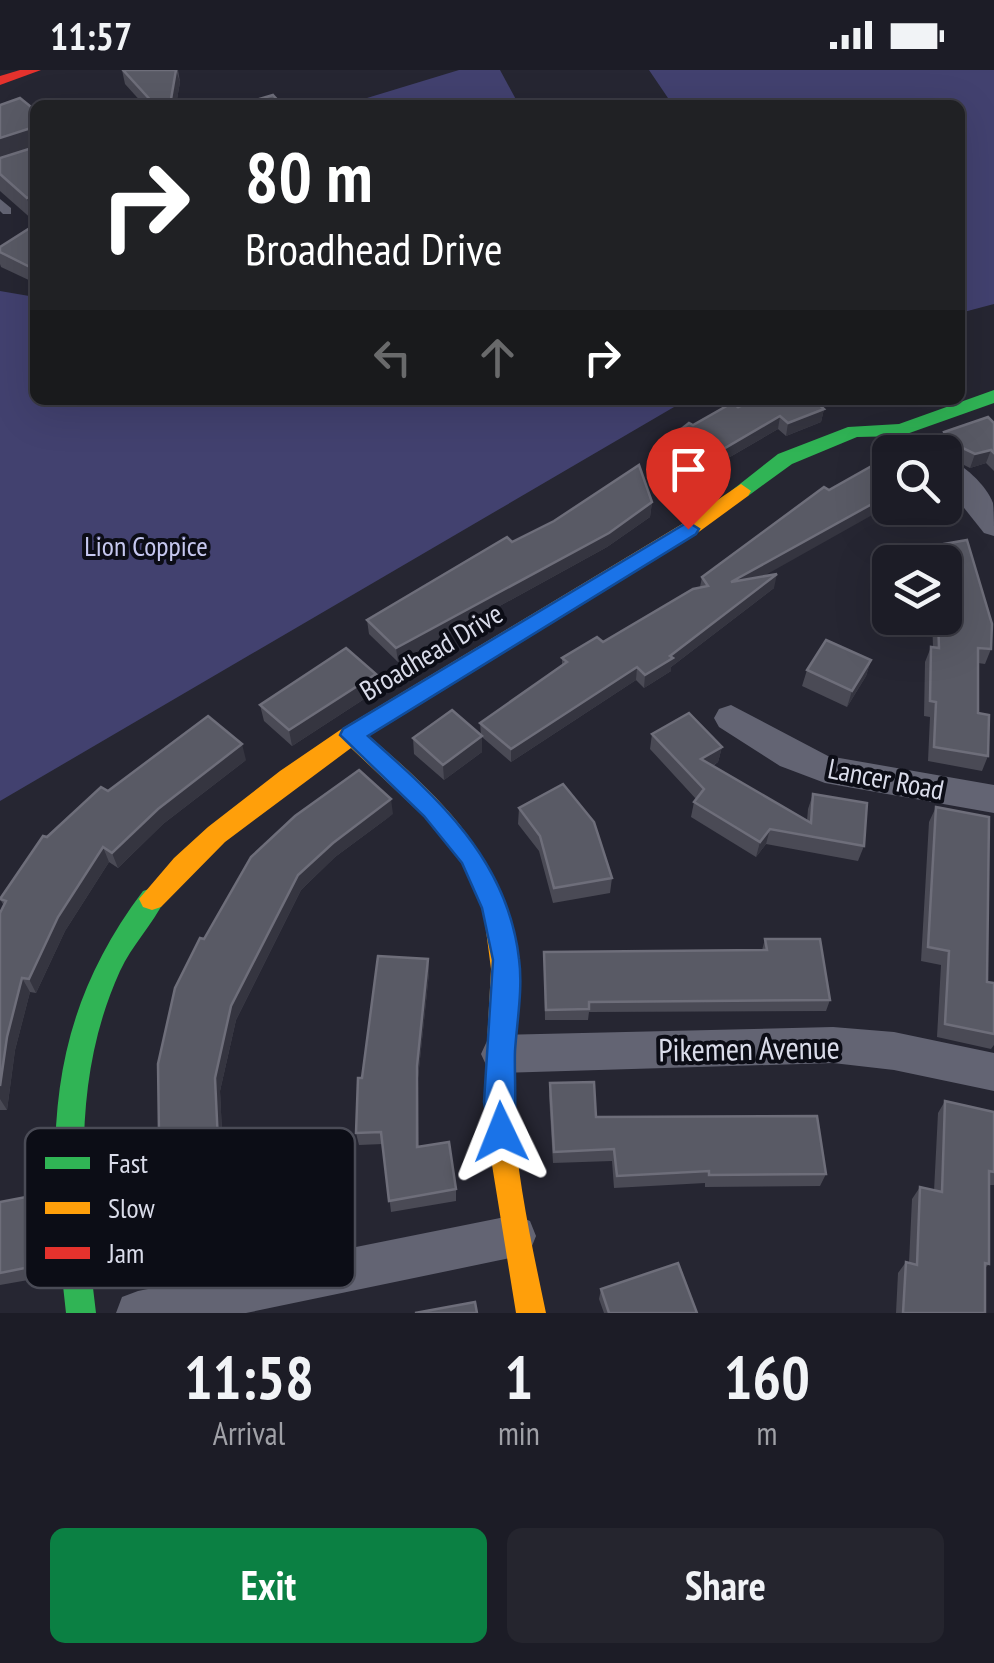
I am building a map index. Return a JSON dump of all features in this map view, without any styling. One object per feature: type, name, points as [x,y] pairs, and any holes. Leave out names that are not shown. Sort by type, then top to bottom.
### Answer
[{"type":"street","points":[[0,81],[34,70]]},
{"type":"street","name":"Broadhead Drive","points":[[70,1128],[71,1096],[90,1018],[114,958],[144,908],[182,864],[229,822],[351,735],[688,529],[785,459],[855,430],[901,430],[994,396]]},
{"type":"street","points":[[901,430],[907,435]]},
{"type":"street","points":[[962,484],[994,526]]},
{"type":"street","name":"Lancer Road","points":[[731,718],[792,756],[825,769],[994,799]]},
{"type":"street","points":[[351,735],[433,808],[472,856],[495,908],[506,960],[498,1102],[515,1236],[531,1313]]},
{"type":"street","name":"Pikemen Avenue","points":[[501,1054],[833,1046],[894,1051],[994,1072]]},
{"type":"street","points":[[355,1269],[515,1236]]},
{"type":"street","name":"Broadhead Drive","points":[[78,1288],[81,1313]]},
{"type":"street","points":[[138,1313],[260,1288]]},
{"type":"green space","points":[[459,70],[500,70],[516,100],[360,100]]},
{"type":"green space","points":[[649,70],[994,70],[994,304],[965,312],[965,100],[662,100],[668,98]]},
{"type":"green space","name":"Lion Coppice","points":[[0,291],[30,296],[30,405],[677,405],[0,801]]},
{"type":"building","points":[[123,70],[176,70],[171,100],[150,100]]},
{"type":"building","points":[[20,98],[30,106],[30,128],[0,138],[0,105]]},
{"type":"building","points":[[30,149],[30,197],[0,174],[0,158]]},
{"type":"building","points":[[30,228],[28,266],[0,252],[0,247]]},
{"type":"building","points":[[728,405],[820,405],[824,409],[788,423],[780,416],[725,448],[677,466],[652,452],[689,423],[693,425]]},
{"type":"building","points":[[988,417],[994,423],[994,453],[991,450],[975,454],[962,448],[962,435],[944,432]]},
{"type":"building","points":[[639,465],[652,502],[609,533],[396,648],[367,620],[507,537],[512,542],[554,521]]},
{"type":"building","points":[[872,466],[872,504],[731,582],[777,574],[670,656],[673,658],[645,675],[637,667],[511,749],[480,723],[567,662],[562,658],[597,637],[603,642],[693,589],[708,586],[702,577],[824,487],[829,490]]},
{"type":"building","points":[[967,540],[992,624],[991,649],[978,648],[978,713],[989,715],[988,756],[934,747],[936,702],[930,701],[931,647],[939,648],[939,635],[962,635],[962,545],[939,545]]},
{"type":"building","points":[[826,640],[871,660],[852,691],[807,670]]},
{"type":"building","points":[[346,648],[376,674],[289,730],[260,705]]},
{"type":"building","points":[[452,710],[482,736],[443,765],[413,738]]},
{"type":"building","points":[[689,713],[722,747],[701,759],[811,823],[813,794],[867,803],[864,846],[770,829],[760,842],[694,802],[704,789],[652,734]]},
{"type":"building","points":[[208,716],[242,744],[158,809],[112,853],[103,847],[58,917],[29,979],[22,978],[0,1086],[0,913],[6,901],[0,899],[43,836],[47,837],[101,787],[108,791]]},
{"type":"building","points":[[359,770],[391,799],[298,875],[231,1006],[215,1078],[217,1128],[159,1128],[158,1064],[175,988],[200,938],[204,939],[251,857],[295,816]]},
{"type":"building","points":[[563,784],[594,822],[612,878],[554,888],[540,836],[519,808]]},
{"type":"building","points":[[936,807],[989,817],[987,982],[994,983],[994,1034],[945,1024],[949,951],[928,947]]},
{"type":"building","points":[[765,939],[820,939],[830,1000],[589,1002],[589,1009],[546,1010],[544,952],[767,950]]},
{"type":"building","points":[[378,956],[428,959],[417,1066],[417,1147],[449,1142],[456,1189],[389,1201],[381,1132],[356,1133],[358,1078],[362,1078]]},
{"type":"building","points":[[594,1082],[596,1117],[817,1116],[826,1174],[709,1175],[709,1171],[617,1176],[614,1149],[554,1152],[550,1083]]},
{"type":"building","points":[[945,1101],[994,1112],[985,1313],[903,1313],[906,1262],[917,1265],[920,1187],[942,1192]]},
{"type":"building","points":[[25,1197],[25,1268],[0,1273],[0,1202]]},
{"type":"building","points":[[678,1263],[697,1313],[609,1313],[601,1289]]},
{"type":"building","points":[[475,1302],[477,1313],[415,1313]]},
{"type":"traffic: fast","points":[[741,491],[785,459],[855,431],[901,430],[994,396]]},
{"type":"traffic: fast","points":[[69,1128],[83,1040],[95,1002],[129,930],[152,899]]},
{"type":"traffic: fast","points":[[78,1288],[81,1313]]},
{"type":"traffic: slow","points":[[152,899],[217,834],[288,778],[364,727],[689,529],[741,491]]},
{"type":"traffic: slow","points":[[351,735],[446,823],[476,865],[497,915],[504,969],[501,1134],[531,1313]]},
{"type":"traffic: jam","points":[[0,81],[34,70]]},
{"type":"route","points":[[501,1132],[498,1102],[506,960],[495,908],[472,856],[433,808],[351,735],[688,529]]}]
